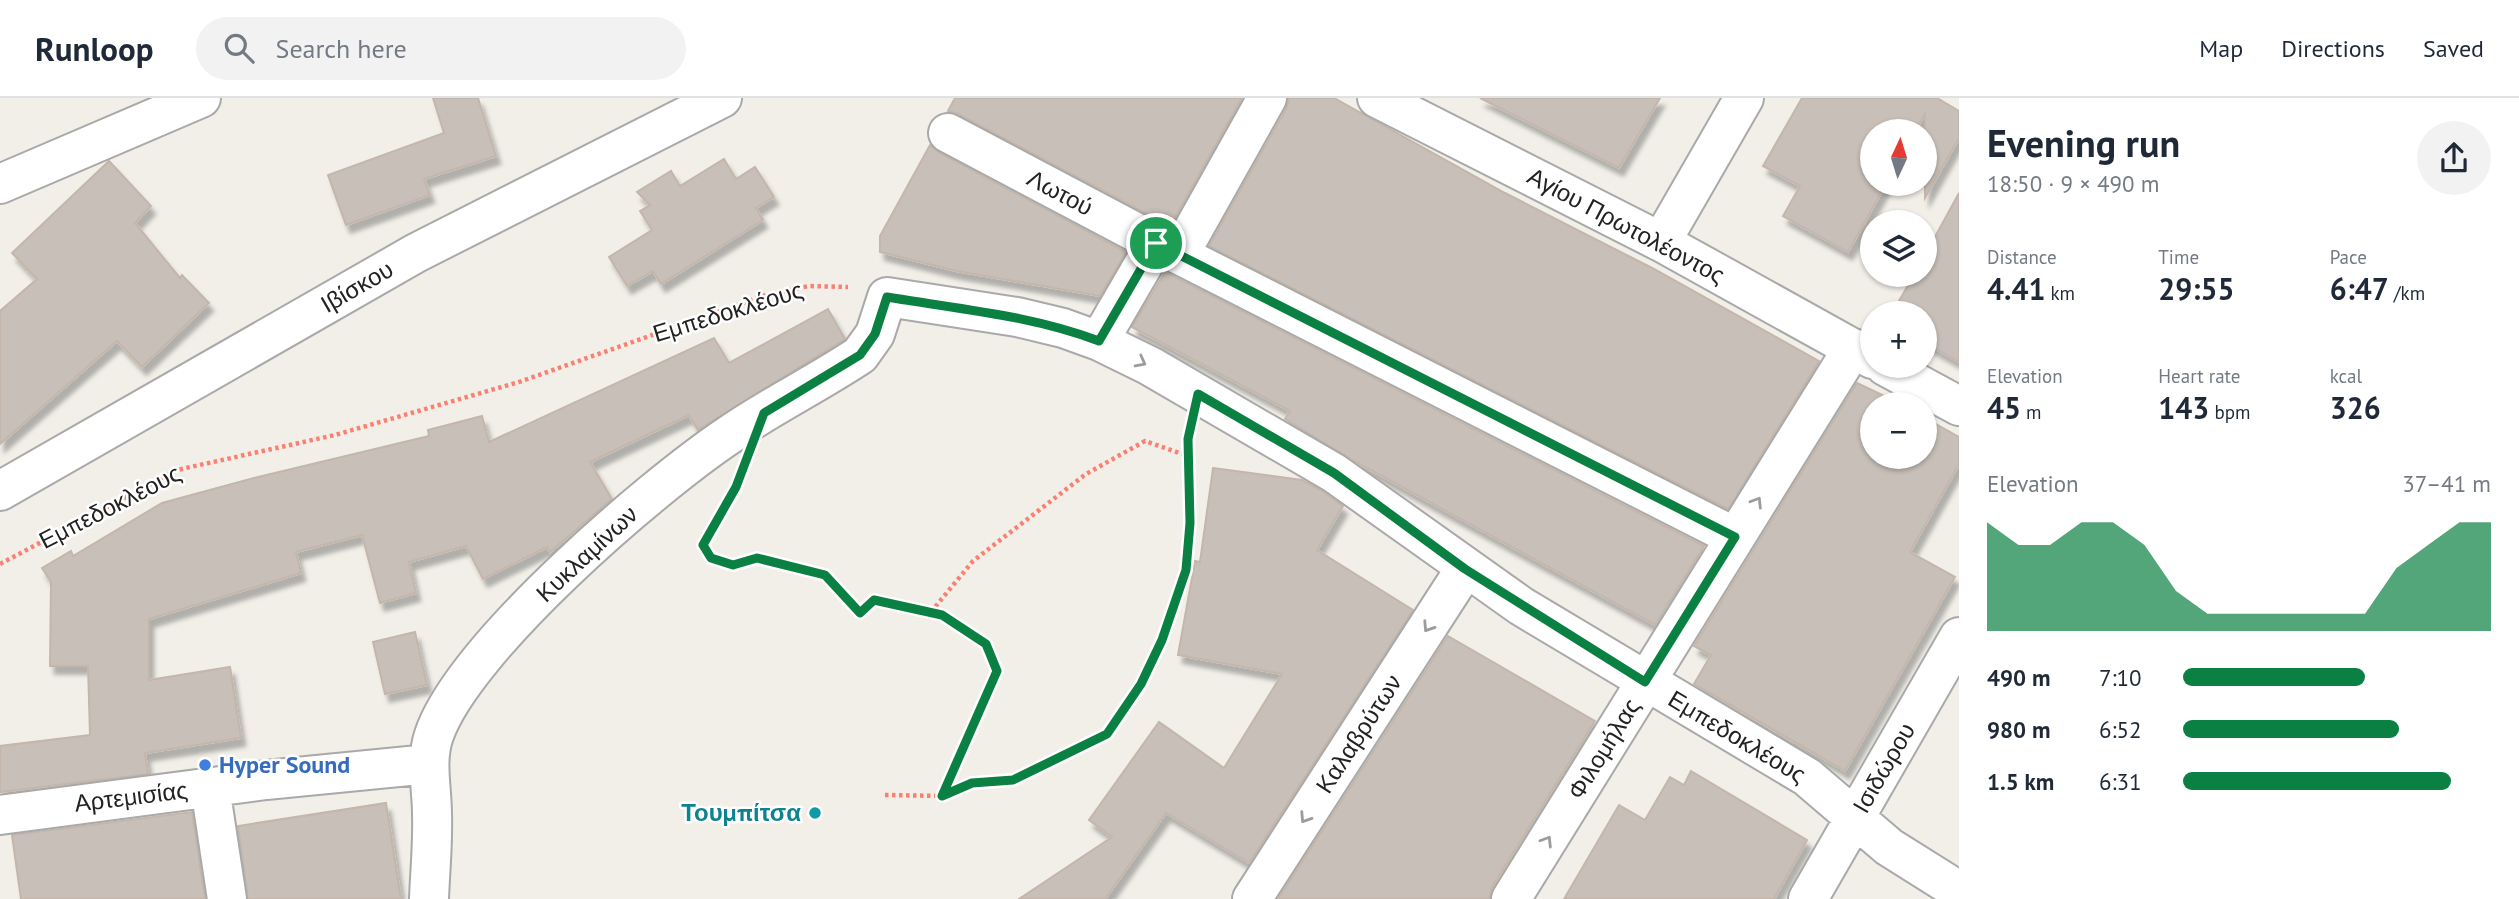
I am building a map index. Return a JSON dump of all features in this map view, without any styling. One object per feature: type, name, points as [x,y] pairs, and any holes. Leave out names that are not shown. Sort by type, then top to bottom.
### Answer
[{"type":"street","points":[[0,184],[201,98]]},
{"type":"street","name":"Ιβίσκου","points":[[0,491],[406,259],[722,98]]},
{"type":"street","points":[[1099,341],[1167,249],[1267,98]]},
{"type":"street","name":"Αγίου Πρωτολέοντος","points":[[1377,98],[1661,242],[1860,352]]},
{"type":"street","points":[[1661,242],[1744,98]]},
{"type":"street","name":"Λωτού","points":[[948,133],[1167,249],[1735,537]]},
{"type":"street","name":"Εμπεδοκλέους","points":[[887,297],[1017,317],[1063,328],[1099,341],[1198,394],[1334,473],[1465,569],[1645,682],[1807,777],[1889,847],[1959,891]]},
{"type":"street","name":"Κυκλαμίνων","points":[[429,899],[432,813],[429,764],[433,737],[444,713],[471,674],[531,605],[684,467],[729,434],[860,355],[875,334],[887,297]]},
{"type":"street","name":"Φιλομήλας","points":[[1511,899],[1735,537],[1860,371]]},
{"type":"street","name":"Αγίου Πρωτολέοντος","points":[[1907,378],[1959,406]]},
{"type":"street","name":"Καλαβρύτων","points":[[1252,899],[1465,569]]},
{"type":"street","name":"Ισιδώρου","points":[[1808,899],[1959,638]]},
{"type":"street","name":"Αρτεμισίας","points":[[0,814],[210,787],[429,764]]},
{"type":"street","points":[[210,787],[227,899]]},
{"type":"path","name":"Εμπεδοκλέους","points":[[0,564],[177,470],[335,435],[519,383],[788,289],[828,284],[887,297]]},
{"type":"path","points":[[885,795],[942,796],[972,783],[1013,780],[1107,734],[1141,684],[1152,662],[1186,570],[1190,523],[1188,439],[1198,394]]},
{"type":"path","points":[[930,613],[972,562],[1086,474],[1145,441],[1188,456]]},
{"type":"path","points":[[740,477],[703,545],[711,558],[733,565],[757,558],[825,575],[860,613],[874,600],[942,615],[986,644],[997,671],[942,796]]},
{"type":"building","points":[[433,98],[478,98],[496,156],[424,179],[430,195],[346,225],[328,175],[444,133]]},
{"type":"building","points":[[955,98],[1242,98],[1170,226],[948,111]]},
{"type":"building","points":[[1289,98],[1334,98],[1505,193],[1654,269],[1819,361],[1728,509],[1209,246],[1286,109]]},
{"type":"building","points":[[1480,98],[1660,98],[1619,168]]},
{"type":"building","points":[[1802,98],[1937,98],[1959,111],[1959,138],[1937,177],[1937,119],[1925,119],[1925,114],[1922,119],[1860,119],[1860,196],[1879,196],[1871,210],[1860,210],[1860,231],[1848,252],[1783,216],[1800,186],[1763,166]]},
{"type":"building","points":[[930,145],[938,152],[1126,252],[1100,296],[956,271],[880,252],[880,236]]},
{"type":"building","points":[[724,159],[736,179],[755,167],[774,197],[756,208],[763,220],[661,284],[653,271],[627,286],[609,257],[652,230],[640,211],[650,205],[637,192],[671,171],[680,186]]},
{"type":"building","points":[[109,161],[151,206],[135,223],[180,278],[182,275],[209,303],[142,367],[117,341],[0,444],[0,311],[37,279],[12,253]]},
{"type":"building","points":[[1959,193],[1959,362],[1937,350],[1937,301],[1899,301],[1907,287],[1937,287],[1937,233]]},
{"type":"building","points":[[1165,272],[1704,546],[1655,625],[1356,462],[1285,419],[1290,411],[1132,327]]},
{"type":"building","points":[[828,309],[845,339],[698,430],[689,415],[590,462],[612,499],[550,552],[547,547],[483,579],[466,546],[409,562],[416,593],[380,603],[362,535],[296,552],[301,573],[149,619],[149,680],[230,667],[241,738],[145,753],[148,774],[0,792],[0,746],[90,735],[88,666],[50,666],[51,582],[42,568],[71,551],[73,556],[162,503],[429,436],[428,430],[482,416],[489,442],[714,338],[729,363]]},
{"type":"building","points":[[1857,383],[1876,392],[1860,392],[1860,469],[1937,469],[1937,425],[1959,437],[1959,464],[1910,552],[1955,577],[1845,771],[1694,684],[1711,655],[1694,646]]},
{"type":"building","points":[[1213,468],[1302,480],[1322,491],[1343,506],[1317,550],[1413,610],[1249,863],[1166,813],[1105,899],[1019,899],[1112,837],[1089,820],[1159,722],[1224,768],[1282,674],[1178,655],[1195,561],[1200,562]]},
{"type":"building","points":[[415,632],[427,685],[385,694],[373,642]]},
{"type":"building","points":[[1448,636],[1595,721],[1492,887],[1489,899],[1278,899]]},
{"type":"building","points":[[1691,771],[1807,840],[1774,899],[1564,899],[1619,805],[1645,820],[1670,777],[1684,785]]},
{"type":"building","points":[[386,803],[401,899],[248,899],[238,826]]},
{"type":"building","points":[[192,812],[205,899],[21,899],[12,835]]},
{"type":"place","name":"Hyper Sound","points":[[205,765]]},
{"type":"place","name":"Τουμπίτσα","points":[[815,813]]},
{"type":"route","points":[[1156,243],[1735,537],[1645,682],[1465,569],[1334,473],[1198,394],[1188,439],[1190,523],[1186,570],[1162,640],[1141,684],[1107,734],[1013,780],[972,783],[942,796],[997,671],[986,644],[942,615],[874,600],[860,613],[825,575],[757,558],[733,565],[711,558],[703,545],[736,487],[764,413],[860,355],[875,334],[887,297],[1017,317],[1063,328],[1099,341],[1156,243]]}]
